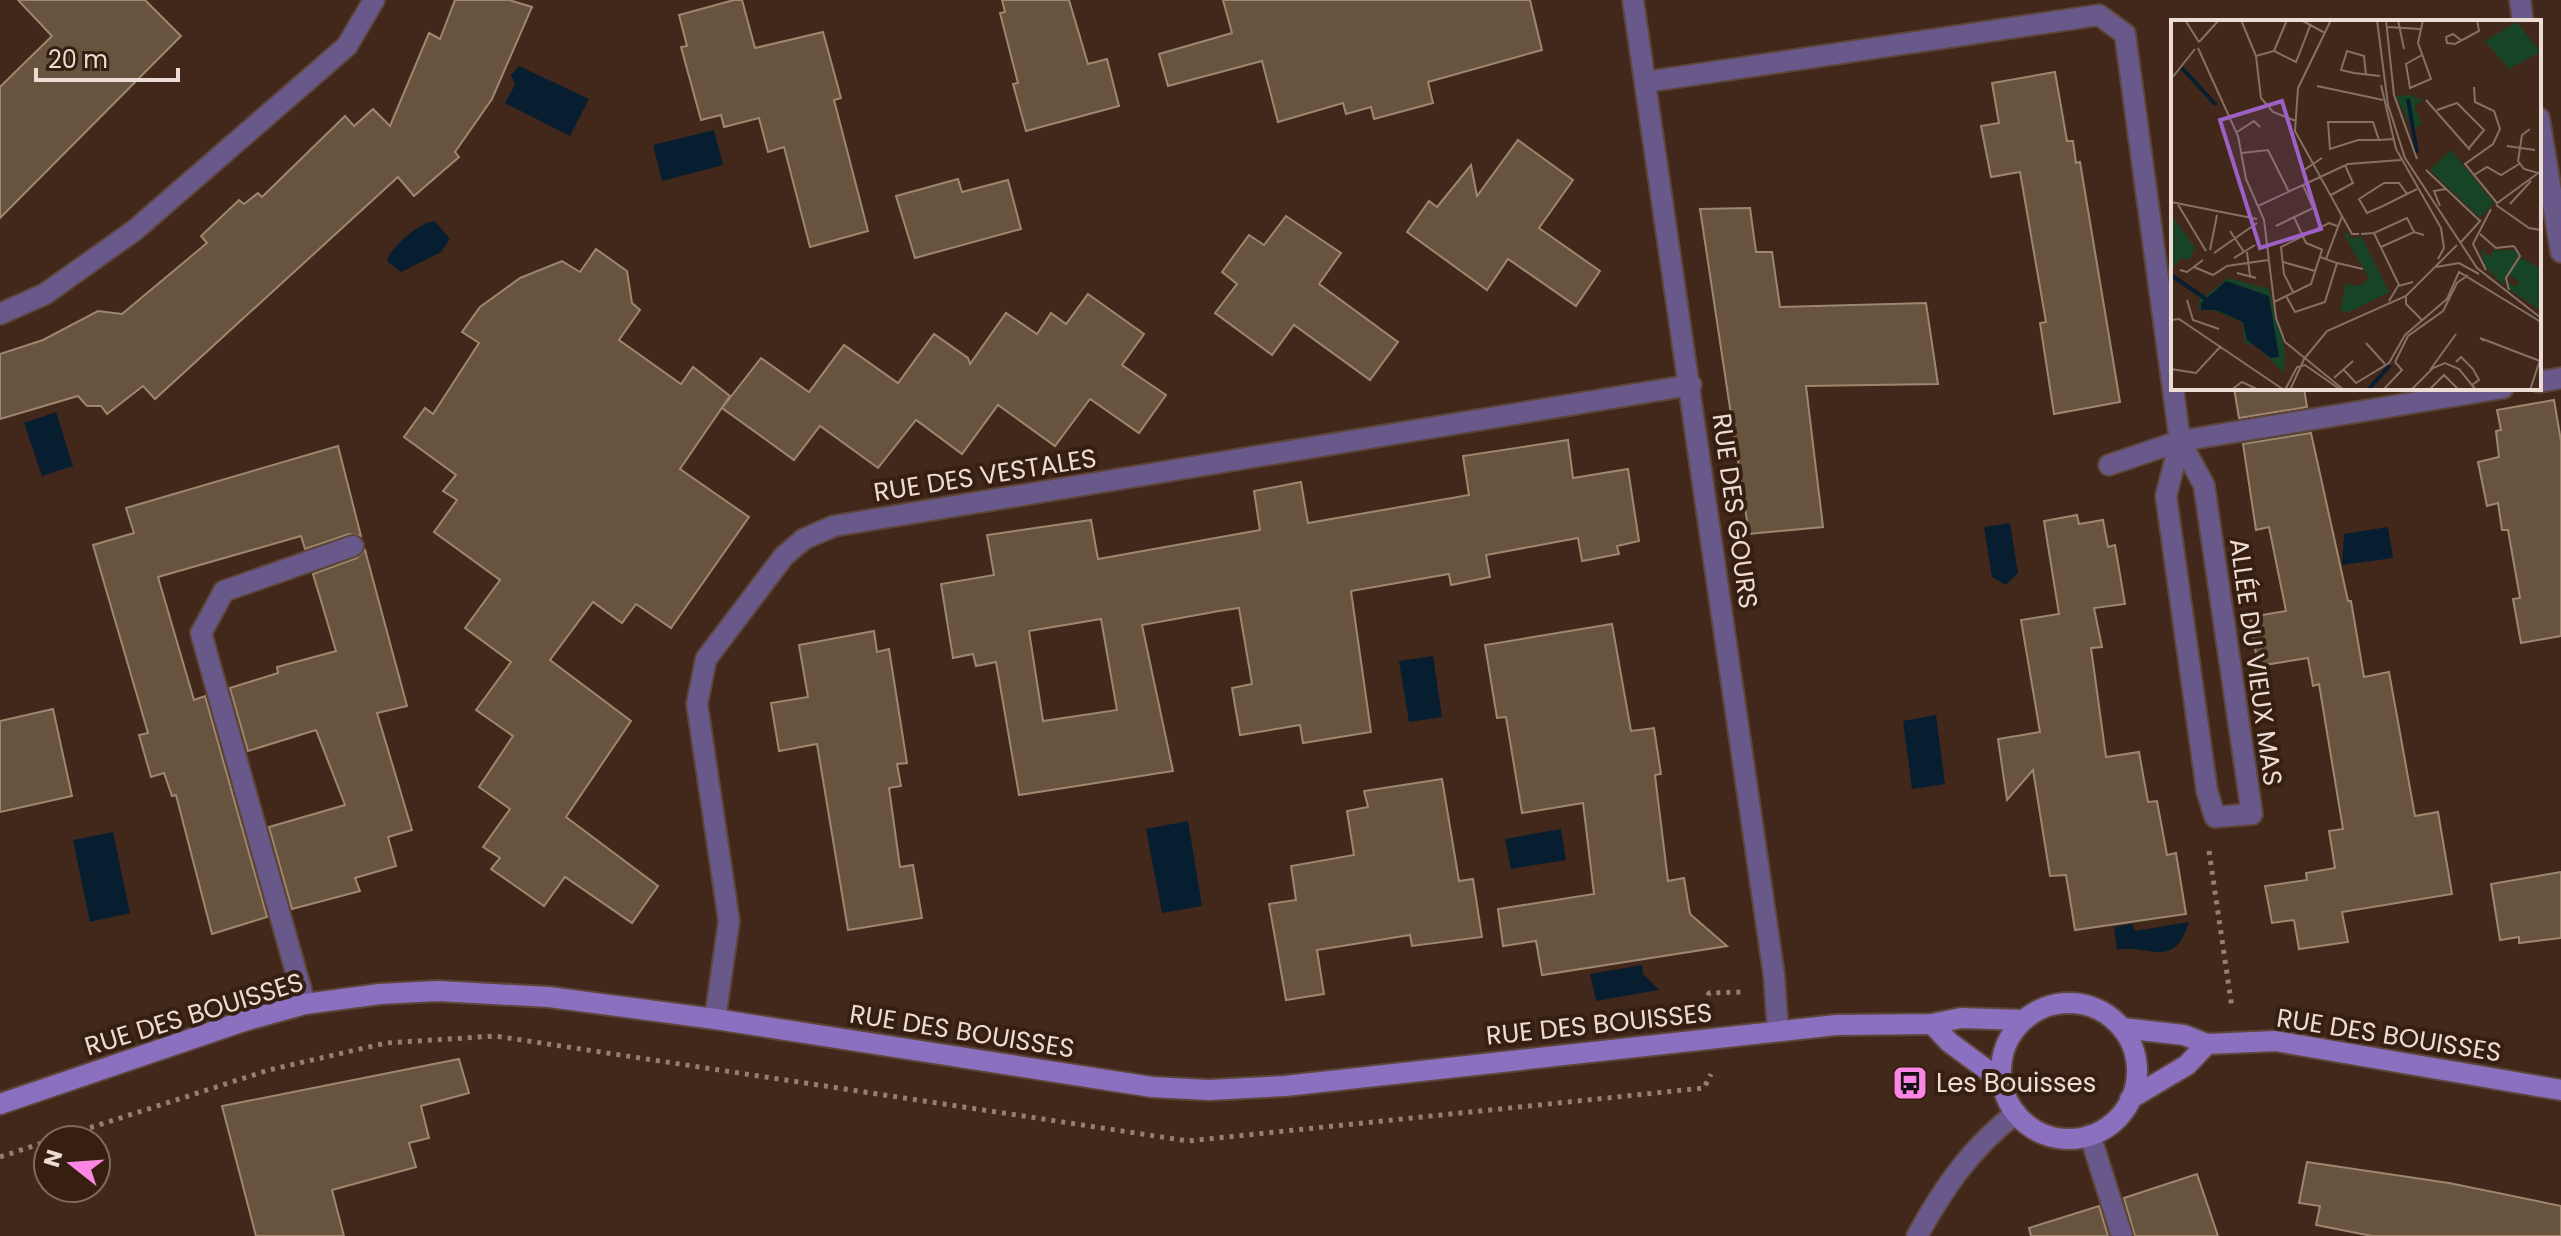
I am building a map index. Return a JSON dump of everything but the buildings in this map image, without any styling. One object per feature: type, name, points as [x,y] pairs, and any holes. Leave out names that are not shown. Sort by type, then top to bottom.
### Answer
[{"type":"street","points":[[0,314],[45,294],[135,230],[347,46],[374,0]]},
{"type":"street","name":"RUE DES GOURS","points":[[1633,0],[1774,975],[1778,1031]]},
{"type":"street","points":[[2520,0],[2523,20]]},
{"type":"street","name":"ALLÉE DU VIEUX MAS","points":[[1645,82],[2099,15],[2113,22],[2125,34],[2171,374]]},
{"type":"street","points":[[2541,130],[2561,252]]},
{"type":"street","points":[[2541,382],[2561,378]]},
{"type":"street","name":"RUE DES VESTALES","points":[[715,1019],[729,921],[697,704],[699,685],[706,659],[784,556],[804,539],[834,526],[1691,385]]},
{"type":"street","name":"ALLÉE DU VIEUX MAS","points":[[2173,390],[2180,441],[2204,485],[2252,814],[2215,817],[2207,791],[2166,496],[2180,441]]},
{"type":"street","points":[[2109,465],[2180,441],[2491,390]]},
{"type":"street","points":[[305,1004],[201,633],[224,591],[353,546]]},
{"type":"street","name":"RUE DES BOUISSES","points":[[0,1104],[244,1021],[305,1004],[380,994],[490,993],[715,1019],[1152,1087],[1209,1090],[1285,1086],[1705,1037],[1836,1025],[1932,1024],[1961,1018],[2023,1020]]},
{"type":"street","points":[[2130,1099],[2137,1062],[2122,1028],[2093,1007],[2074,1003],[2056,1004],[2023,1020],[2005,1048],[2002,1081],[2016,1113],[2031,1128],[2049,1136],[2070,1139],[2107,1127],[2130,1099],[2187,1065],[2207,1044]]},
{"type":"street","points":[[1932,1024],[1949,1042],[2002,1081]]},
{"type":"street","name":"RUE DES BOUISSES","points":[[2122,1028],[2184,1035],[2207,1044],[2275,1041],[2368,1054],[2561,1090]]},
{"type":"street","points":[[1917,1236],[1959,1165],[1983,1139],[2016,1113]]},
{"type":"street","points":[[2090,1135],[2122,1236]]},
{"type":"path","points":[[2215,817],[2209,850],[2235,1041]]},
{"type":"path","points":[[102,1124],[269,1070],[386,1043],[495,1036],[1188,1141],[1704,1088],[1711,1076],[1705,1037]]},
{"type":"path","points":[[0,1157],[32,1147]]},
{"type":"water","points":[[519,66],[589,99],[570,136],[505,103],[515,85],[511,75]]},
{"type":"water","points":[[714,130],[723,165],[662,181],[653,145]]},
{"type":"water","points":[[435,221],[450,239],[441,252],[401,272],[387,261],[406,236]]},
{"type":"water","points":[[56,412],[73,466],[42,476],[24,423]]},
{"type":"water","points":[[2010,523],[2018,573],[2006,585],[1992,577],[1984,527]]},
{"type":"water","points":[[2388,527],[2393,558],[2342,565],[2344,534]]},
{"type":"water","points":[[1433,656],[1442,717],[1409,722],[1399,661]]},
{"type":"water","points":[[1936,715],[1945,784],[1912,789],[1903,721]]},
{"type":"water","points":[[1188,821],[1202,906],[1162,913],[1146,829]]},
{"type":"water","points":[[1561,829],[1566,860],[1511,869],[1505,839]]},
{"type":"water","points":[[113,832],[130,913],[90,922],[73,840]]},
{"type":"water","points":[[2189,922],[2183,937],[2168,951],[2117,950],[2114,927],[2132,924],[2135,931]]},
{"type":"water","points":[[1642,965],[1643,974],[1659,990],[1596,1001],[1590,974]]},
{"type":"place","name":"Les Bouisses","points":[[1910,1083]]}]
